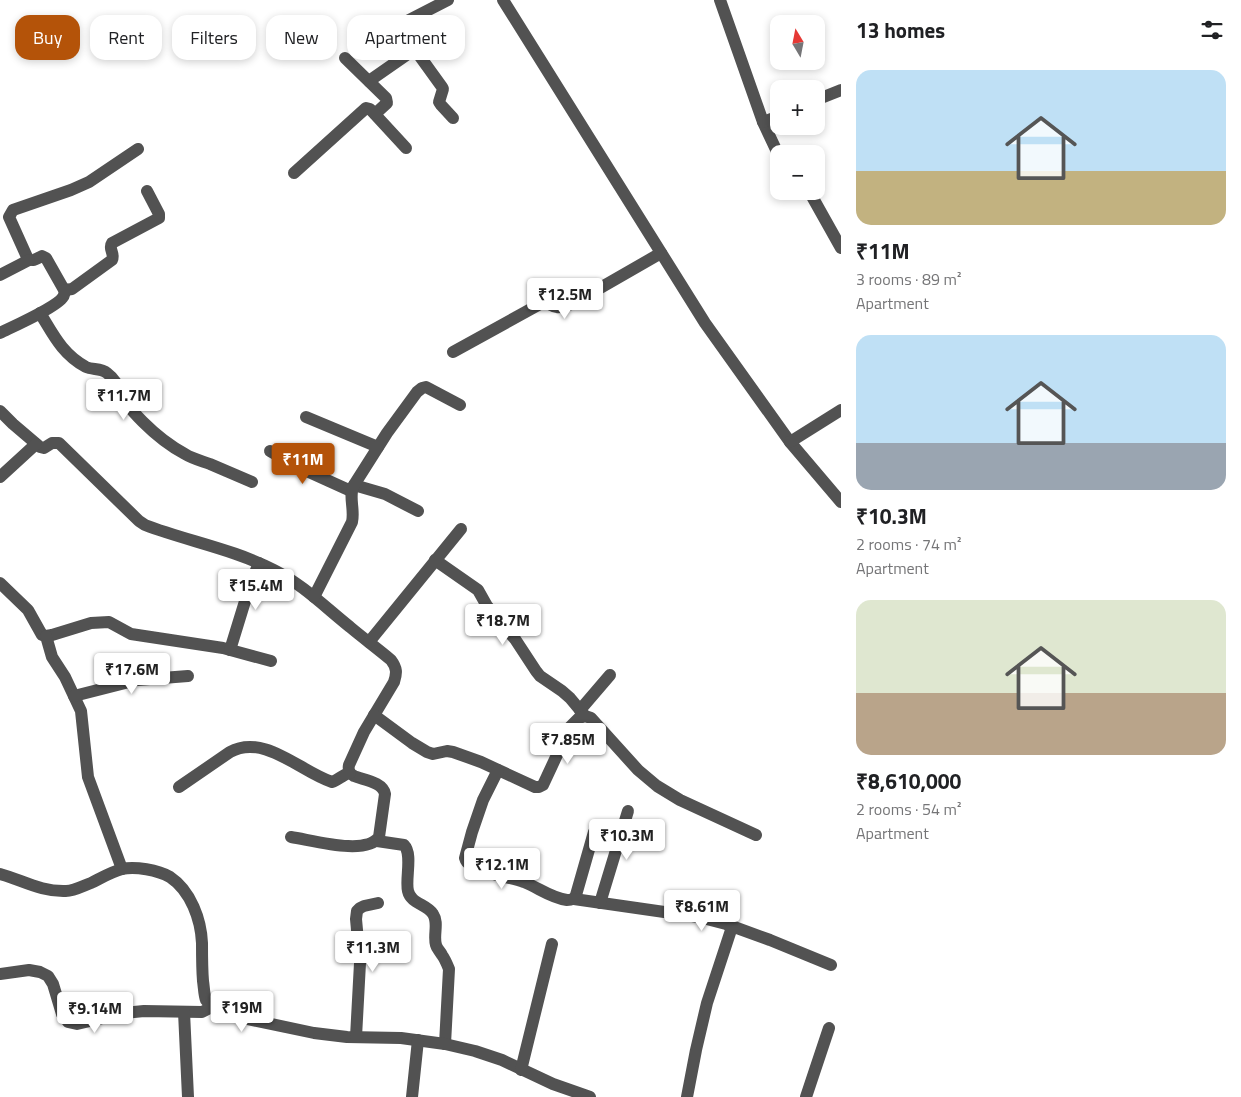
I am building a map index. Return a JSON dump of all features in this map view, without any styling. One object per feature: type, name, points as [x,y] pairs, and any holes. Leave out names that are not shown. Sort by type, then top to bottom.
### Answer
[{"type":"street","points":[[419,15],[448,0]]},
{"type":"street","points":[[503,0],[705,323],[790,442],[841,502]]},
{"type":"street","points":[[720,0],[763,122],[774,145]]},
{"type":"street","points":[[345,58],[386,98],[387,103],[375,114]]},
{"type":"street","points":[[369,81],[399,60]]},
{"type":"street","points":[[423,60],[443,89],[441,105],[453,118]]},
{"type":"street","points":[[825,96],[841,90]]},
{"type":"street","points":[[294,173],[366,108],[375,114],[406,148]]},
{"type":"street","points":[[763,122],[770,119]]},
{"type":"street","points":[[29,260],[9,217],[13,210],[90,182],[138,148]]},
{"type":"street","points":[[65,290],[72,288],[112,260],[113,255],[110,248],[112,243],[159,218],[159,214],[147,190]]},
{"type":"street","points":[[814,200],[841,248]]},
{"type":"street","points":[[453,352],[540,304],[548,303],[556,307],[562,307],[574,303],[661,253]]},
{"type":"street","points":[[0,275],[29,260],[44,256],[65,290],[59,302],[0,333]]},
{"type":"street","points":[[40,313],[60,346],[88,368],[96,368],[107,373],[115,380],[128,406],[170,444],[192,458],[252,482]]},
{"type":"street","points":[[314,597],[352,522],[354,512],[353,488],[387,433],[417,392],[422,388],[430,389],[460,405]]},
{"type":"street","points":[[790,442],[841,410]]},
{"type":"street","points":[[0,411],[40,447],[44,448],[52,443],[59,443],[144,525],[253,560],[287,577],[391,660],[396,667],[397,674],[394,682],[364,732],[348,770],[354,776],[380,785],[384,789],[380,837],[372,844],[358,847],[291,837]]},
{"type":"street","points":[[306,417],[378,447]]},
{"type":"street","points":[[0,476],[36,444]]},
{"type":"street","points":[[270,451],[298,467],[353,488],[385,494],[418,511]]},
{"type":"street","points":[[368,642],[461,529]]},
{"type":"street","points":[[435,560],[478,590],[487,606],[515,639],[540,676],[562,690],[583,713],[591,718],[638,770],[657,786],[680,800],[756,835]]},
{"type":"street","points":[[230,650],[250,585],[259,563]]},
{"type":"street","points":[[0,583],[28,610],[42,634],[46,636],[52,657],[81,711],[88,777],[122,869]]},
{"type":"street","points":[[46,636],[91,624],[110,622],[131,634],[230,650],[271,661]]},
{"type":"street","points":[[374,715],[427,752],[433,754],[447,751],[453,752],[481,762],[534,787],[539,787],[543,785],[570,727],[583,713],[610,675]]},
{"type":"street","points":[[74,696],[137,680],[188,676]]},
{"type":"street","points":[[180,787],[236,748],[243,747],[272,752],[332,782],[350,773]]},
{"type":"street","points":[[498,770],[472,832],[465,858],[470,865],[480,870],[526,883],[547,894],[570,900],[574,899],[699,917],[732,926],[831,965]]},
{"type":"street","points":[[600,903],[628,811]]},
{"type":"street","points":[[574,899],[594,832]]},
{"type":"street","points":[[377,841],[404,845],[407,848],[408,890],[410,896],[434,915],[436,922],[436,944],[448,969],[445,1044]]},
{"type":"street","points":[[0,874],[40,889],[68,891],[80,888],[122,869],[139,868],[156,871],[170,877],[181,887],[191,901],[198,917],[202,941],[202,975],[205,998],[212,1008],[224,1014],[244,1019],[314,1033],[347,1037],[401,1038],[445,1044],[475,1051],[502,1060],[553,1084],[590,1097]]},
{"type":"street","points":[[356,1037],[360,963],[356,919],[360,908],[378,903]]},
{"type":"street","points":[[687,1097],[707,1003],[732,926]]},
{"type":"street","points":[[521,1070],[552,944]]},
{"type":"street","points":[[0,974],[29,970],[48,976],[53,984],[62,1014],[68,1022],[77,1024],[144,1011],[202,1012],[212,1008]]},
{"type":"street","points":[[184,1012],[188,1097]]},
{"type":"street","points":[[806,1097],[829,1028]]},
{"type":"street","points":[[412,1097],[418,1040]]}]
